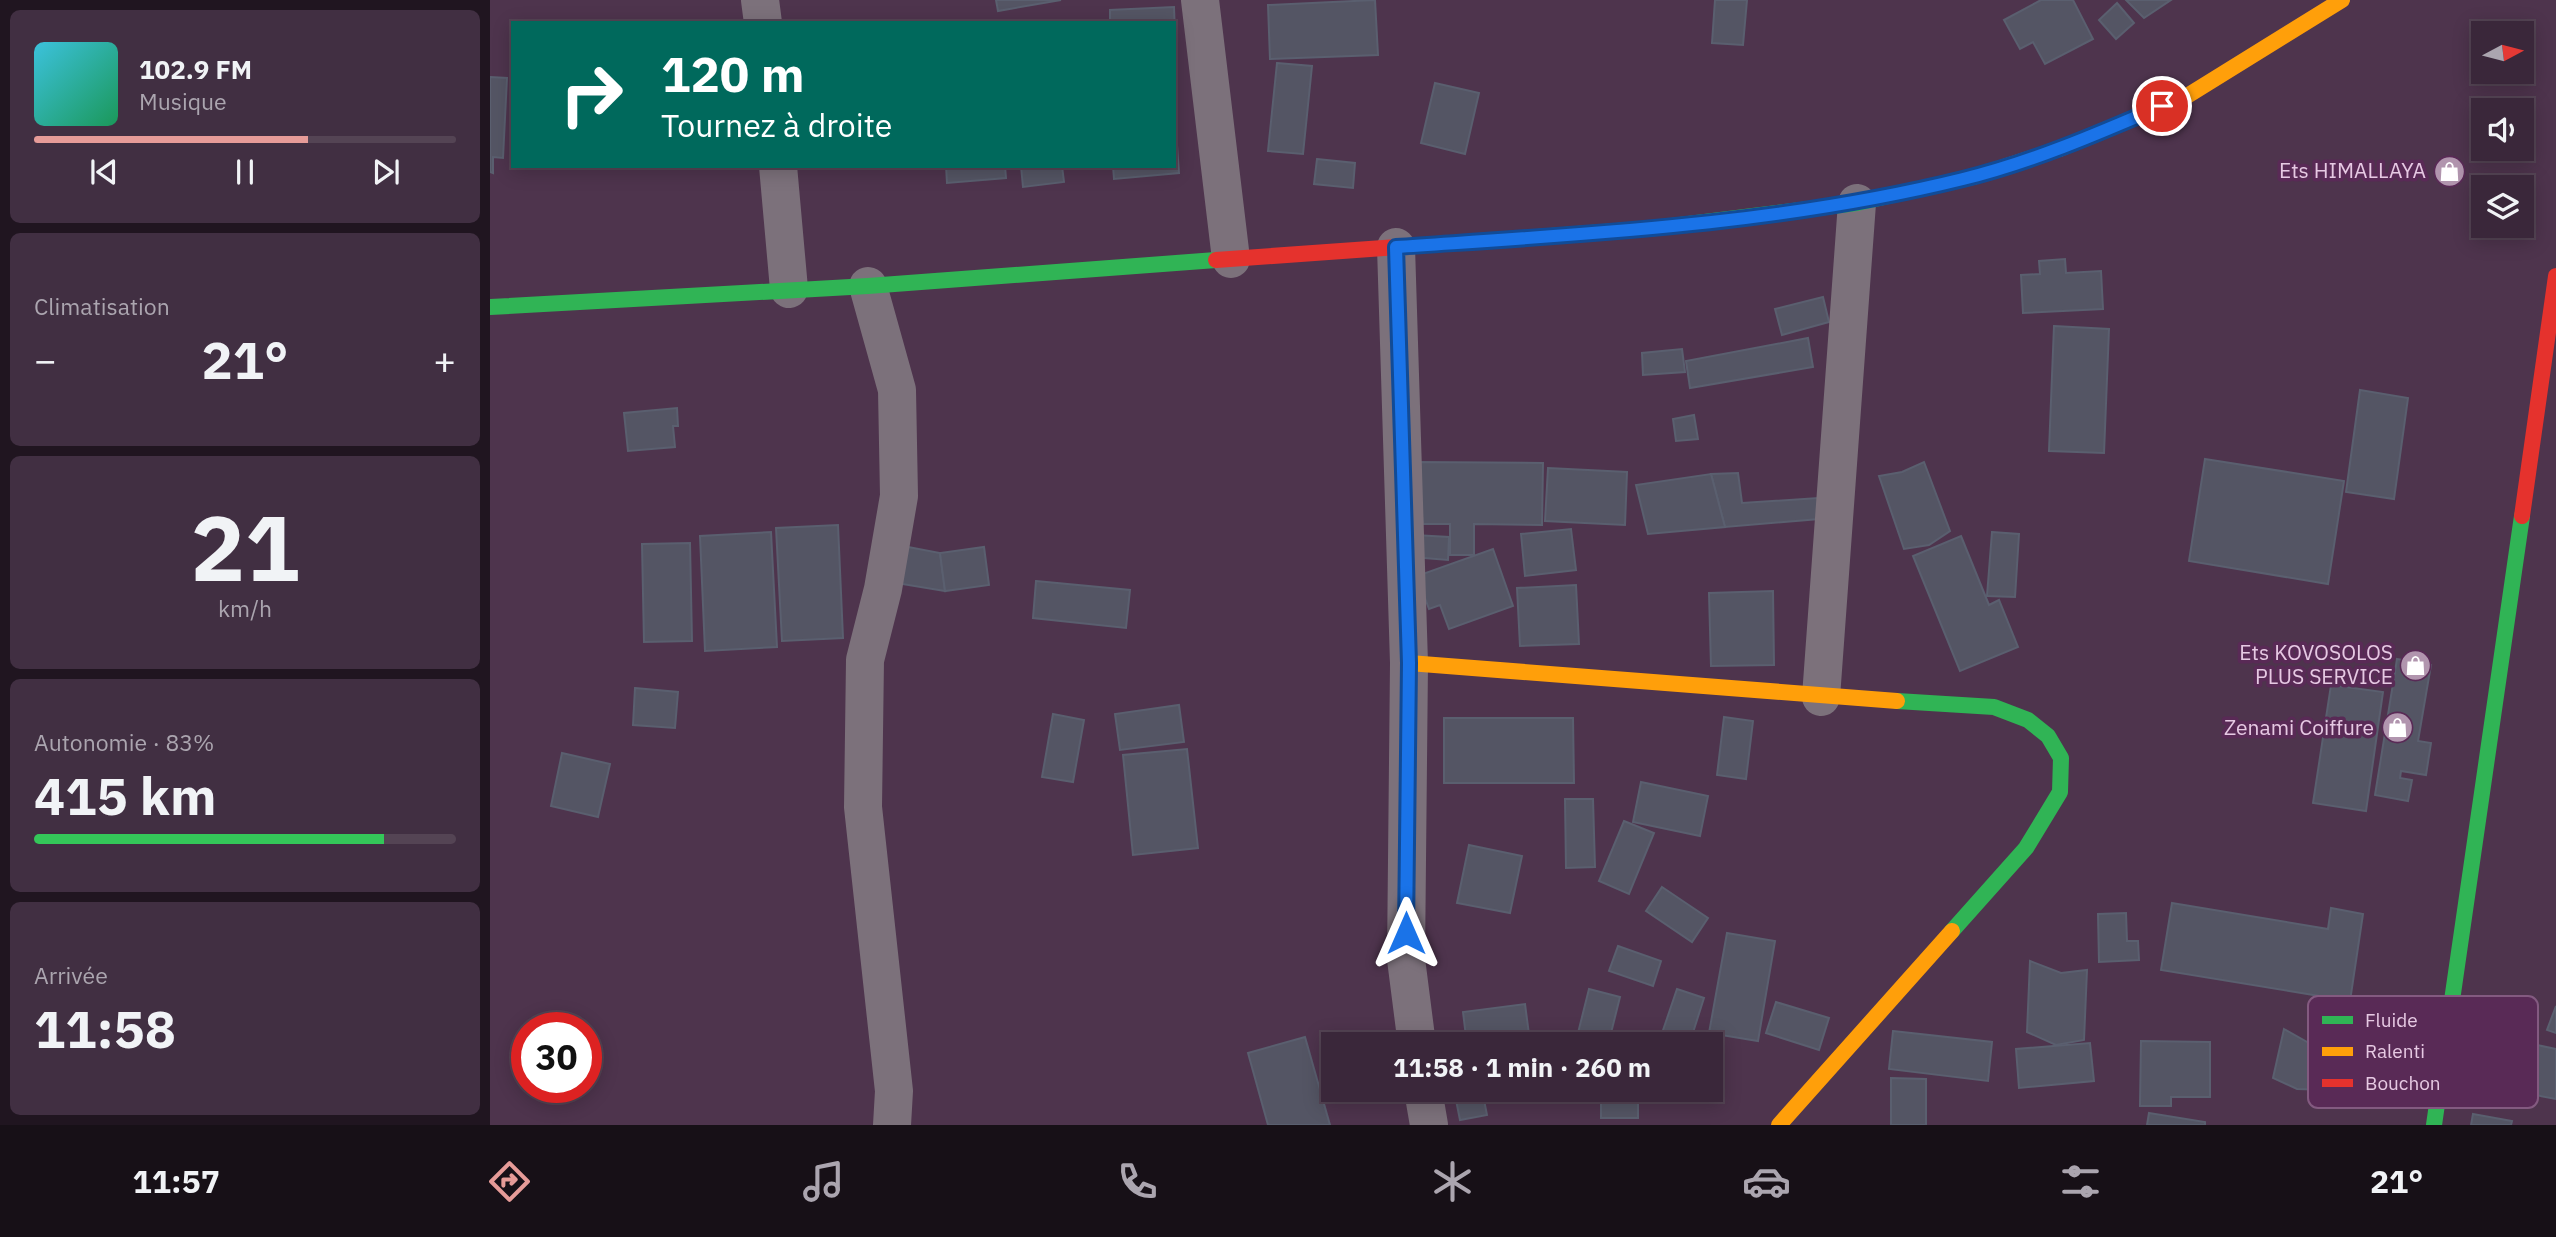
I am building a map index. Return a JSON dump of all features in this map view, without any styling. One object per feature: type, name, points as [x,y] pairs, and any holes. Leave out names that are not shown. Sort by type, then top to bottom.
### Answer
[{"type":"main road","points":[[490,307],[868,286],[1656,228],[1857,203],[1965,178],[2085,139],[2187,96],[2342,0]]},
{"type":"main road","points":[[2454,996],[2548,395],[2556,276]]},
{"type":"main road","points":[[1409,663],[1821,697],[1994,707],[2028,720],[2048,736],[2061,758],[2060,792],[2026,848],[1779,1125]]},
{"type":"street","points":[[760,0],[763,21]]},
{"type":"street","points":[[1200,0],[1231,259]]},
{"type":"street","points":[[778,168],[789,289]]},
{"type":"street","points":[[1821,697],[1857,203]]},
{"type":"street","points":[[1396,247],[1409,663],[1406,959],[1415,1032]]},
{"type":"street","points":[[868,286],[897,390],[898,496],[883,589],[865,660],[863,807],[894,1091],[892,1125]]},
{"type":"street","points":[[1425,1102],[1429,1125]]},
{"type":"building","points":[[996,0],[1061,0],[998,11]]},
{"type":"building","points":[[1375,0],[1378,55],[1270,59],[1268,5]]},
{"type":"building","points":[[1715,0],[1747,0],[1743,45],[1712,43]]},
{"type":"building","points":[[2041,0],[2073,0],[2093,39],[2045,64],[2033,42],[2020,49],[2004,20]]},
{"type":"building","points":[[2126,0],[2171,0],[2144,18]]},
{"type":"building","points":[[2117,3],[2134,23],[2116,39],[2099,20]]},
{"type":"building","points":[[1174,7],[1175,21],[1110,21],[1110,10]]},
{"type":"building","points":[[1277,63],[1312,66],[1303,154],[1268,151]]},
{"type":"building","points":[[490,77],[507,78],[503,158],[493,157],[493,173],[490,172]]},
{"type":"building","points":[[1435,83],[1479,93],[1465,154],[1421,143]]},
{"type":"building","points":[[1176,145],[1179,173],[1114,179],[1113,168],[1176,168]]},
{"type":"building","points":[[1317,159],[1355,163],[1353,188],[1314,184]]},
{"type":"building","points":[[946,168],[1005,168],[1006,178],[947,183]]},
{"type":"building","points":[[1021,168],[1062,168],[1064,182],[1023,187]]},
{"type":"building","points":[[2065,259],[2066,273],[2101,271],[2103,309],[2023,313],[2021,275],[2040,274],[2039,261]]},
{"type":"building","points":[[1823,297],[1829,322],[1782,335],[1775,309]]},
{"type":"building","points":[[2054,326],[2109,329],[2104,453],[2049,451]]},
{"type":"building","points":[[1808,338],[1813,367],[1690,388],[1686,361]]},
{"type":"building","points":[[1682,349],[1685,372],[1643,375],[1642,353]]},
{"type":"building","points":[[2360,390],[2408,398],[2394,499],[2346,492]]},
{"type":"building","points":[[677,408],[678,426],[673,426],[675,447],[628,451],[624,413]]},
{"type":"building","points":[[1694,415],[1698,439],[1676,441],[1673,419]]},
{"type":"building","points":[[2205,459],[2344,481],[2328,584],[2189,561]]},
{"type":"building","points":[[1415,462],[1543,463],[1542,525],[1474,524],[1474,555],[1450,555],[1450,524],[1423,524]]},
{"type":"building","points":[[1924,462],[1950,531],[1929,545],[1904,549],[1879,476],[1902,472]]},
{"type":"building","points":[[1548,468],[1627,472],[1625,525],[1545,521]]},
{"type":"building","points":[[1738,473],[1742,503],[1818,498],[1819,519],[1725,527],[1711,474]]},
{"type":"building","points":[[1711,474],[1725,527],[1648,534],[1636,485]]},
{"type":"building","points":[[838,525],[843,638],[782,641],[776,528]]},
{"type":"building","points":[[1571,529],[1576,570],[1525,576],[1521,534]]},
{"type":"building","points":[[771,532],[777,647],[705,651],[700,536]]},
{"type":"building","points":[[1992,532],[2019,534],[2015,597],[1987,596]]},
{"type":"building","points":[[1414,535],[1449,537],[1448,560],[1412,557]]},
{"type":"building","points":[[1961,536],[1989,605],[1999,600],[2018,647],[1960,671],[1913,556]]},
{"type":"building","points":[[690,543],[692,641],[644,642],[642,544]]},
{"type":"building","points":[[903,546],[940,553],[945,591],[896,583]]},
{"type":"building","points":[[984,547],[989,585],[945,591],[940,553]]},
{"type":"building","points":[[1493,549],[1513,606],[1449,629],[1440,605],[1429,609],[1417,576]]},
{"type":"building","points":[[1036,581],[1130,590],[1126,628],[1033,618]]},
{"type":"building","points":[[1576,585],[1579,644],[1520,646],[1517,588]]},
{"type":"building","points":[[1773,591],[1774,665],[1711,666],[1709,593]]},
{"type":"building","points":[[2397,659],[2431,665],[2418,741],[2431,743],[2426,775],[2401,771],[2400,778],[2412,780],[2408,801],[2375,795]]},
{"type":"building","points":[[2331,685],[2383,692],[2366,811],[2313,803]]},
{"type":"building","points":[[635,688],[678,692],[675,728],[633,725]]},
{"type":"building","points":[[1179,705],[1184,742],[1120,750],[1115,714]]},
{"type":"building","points":[[1053,714],[1084,720],[1073,782],[1042,777]]},
{"type":"building","points":[[1724,717],[1753,721],[1746,779],[1717,775]]},
{"type":"building","points":[[1444,718],[1573,718],[1574,783],[1444,783]]},
{"type":"building","points":[[1187,749],[1198,848],[1133,855],[1123,755]]},
{"type":"building","points":[[562,753],[610,764],[598,817],[551,806]]},
{"type":"building","points":[[1641,782],[1708,796],[1700,836],[1633,822]]},
{"type":"building","points":[[1565,799],[1593,799],[1595,867],[1566,868]]},
{"type":"building","points":[[1624,821],[1654,833],[1629,894],[1599,881]]},
{"type":"building","points":[[1469,845],[1522,856],[1510,913],[1457,903]]},
{"type":"building","points":[[1662,887],[1708,918],[1692,942],[1646,911]]},
{"type":"building","points":[[2172,903],[2328,929],[2331,908],[2363,914],[2351,996],[2320,996],[2161,970]]},
{"type":"building","points":[[2126,913],[2127,941],[2138,941],[2139,960],[2099,962],[2098,914]]},
{"type":"building","points":[[1727,933],[1775,941],[1758,1041],[1723,1035],[1723,1032],[1709,1032]]},
{"type":"building","points":[[1618,946],[1661,961],[1653,986],[1609,971]]},
{"type":"building","points":[[2030,961],[2061,973],[2087,970],[2084,1040],[2056,1045],[2027,1032]]},
{"type":"building","points":[[1589,989],[1620,997],[1611,1032],[1578,1032]]},
{"type":"building","points":[[1677,989],[1704,998],[1693,1032],[1662,1032]]},
{"type":"building","points":[[1776,1002],[1829,1018],[1819,1050],[1766,1033]]},
{"type":"building","points":[[1525,1004],[1529,1032],[1465,1032],[1463,1012]]},
{"type":"building","points":[[2556,1006],[2556,1033],[2547,1030]]},
{"type":"building","points":[[2284,1029],[2308,1042],[2308,1089],[2297,1089],[2273,1078]]},
{"type":"building","points":[[1893,1031],[1992,1042],[1988,1081],[1889,1069]]},
{"type":"building","points":[[1305,1037],[1321,1102],[1323,1102],[1330,1125],[1268,1125],[1248,1053]]},
{"type":"building","points":[[2141,1041],[2210,1042],[2210,1097],[2171,1097],[2171,1106],[2140,1106]]},
{"type":"building","points":[[2090,1043],[2094,1081],[2019,1088],[2016,1049]]},
{"type":"building","points":[[2538,1045],[2556,1049],[2556,1099],[2538,1096]]},
{"type":"building","points":[[1891,1078],[1926,1079],[1926,1125],[1891,1125]]},
{"type":"building","points":[[1456,1102],[1484,1102],[1487,1115],[1460,1120]]},
{"type":"building","points":[[1601,1102],[1638,1102],[1638,1118],[1601,1118]]},
{"type":"building","points":[[2149,1113],[2205,1122],[2205,1125],[2147,1125]]},
{"type":"building","points":[[2473,1114],[2512,1121],[2511,1125],[2471,1125]]},
{"type":"traffic: fast","points":[[1510,239],[1656,228],[1857,203],[1973,177]]},
{"type":"traffic: fast","points":[[490,307],[868,286],[1216,260]]},
{"type":"traffic: fast","points":[[2453,996],[2522,516]]},
{"type":"traffic: fast","points":[[1897,701],[1994,707],[2028,720],[2048,736],[2061,758],[2060,792],[2026,848],[1952,931]]},
{"type":"traffic: fast","points":[[2434,1125],[2436,1108]]},
{"type":"traffic: slow","points":[[1973,177],[2059,149],[2187,96],[2342,0]]},
{"type":"traffic: slow","points":[[1409,663],[1897,701]]},
{"type":"traffic: slow","points":[[1779,1125],[1952,931]]},
{"type":"traffic: jam","points":[[1216,260],[1510,239]]},
{"type":"traffic: jam","points":[[2522,516],[2556,276]]},
{"type":"place","name":"Ets HIMALLAYA","points":[[2449,171]]},
{"type":"place","name":"Ets KOVOSOLOS PLUS SERVICE","points":[[2416,665]]},
{"type":"place","name":"Zenami Coiffure","points":[[2397,728]]},
{"type":"route","points":[[1406,933],[1409,663],[1396,247],[1656,228],[1857,203],[1965,178],[2059,149],[2162,106]]}]
